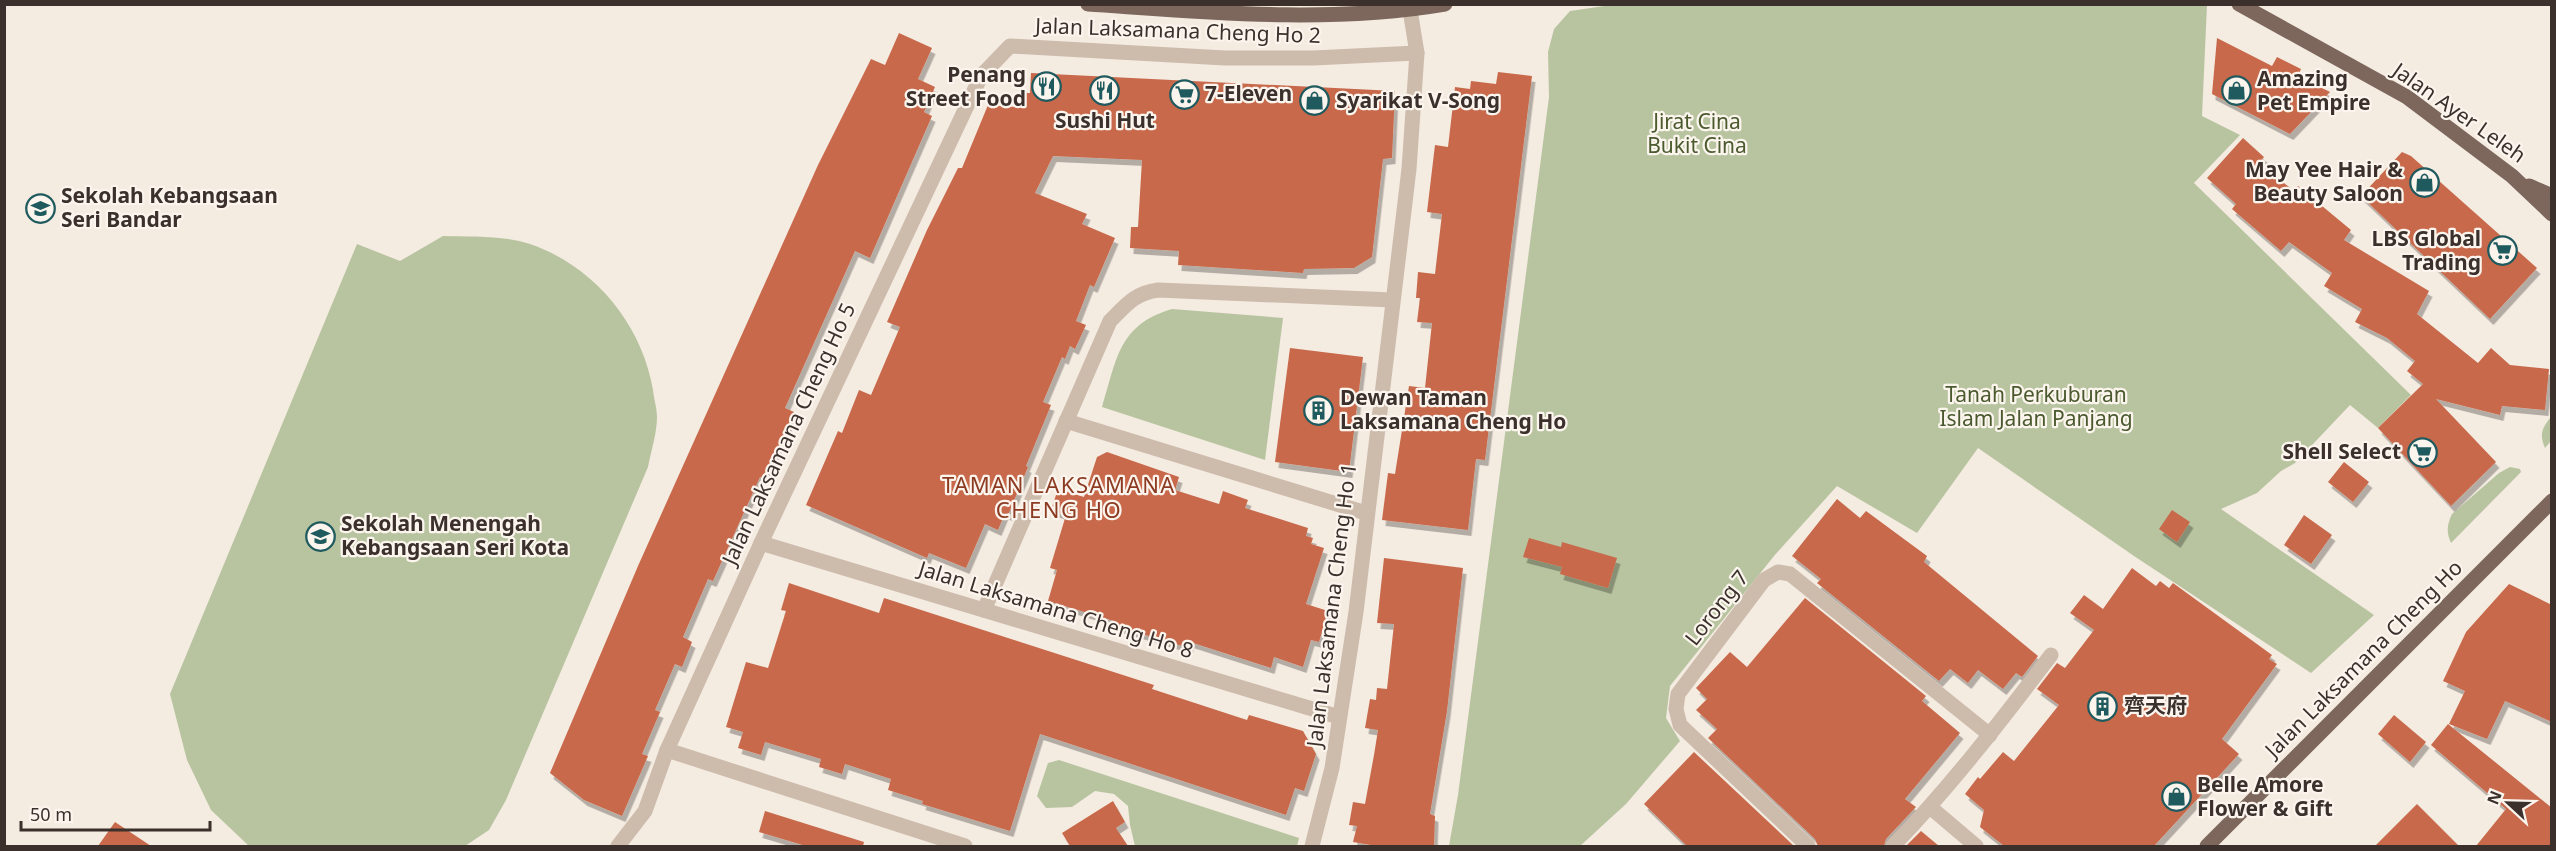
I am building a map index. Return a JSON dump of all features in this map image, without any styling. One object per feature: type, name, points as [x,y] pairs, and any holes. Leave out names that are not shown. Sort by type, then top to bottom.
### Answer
[{"type":"main road","points":[[1088,4],[1288,16],[1410,10],[1445,4]]},
{"type":"main road","name":"Jalan Ayer Leleh","points":[[2239,4],[2407,97],[2521,183],[2552,214]]},
{"type":"main road","points":[[2521,183],[2552,196]]},
{"type":"main road","name":"Jalan Laksamana Cheng Ho","points":[[2207,846],[2552,501]]},
{"type":"street","name":"Jalan Laksamana Cheng Ho 1","points":[[1312,846],[1332,768],[1356,612],[1408,169],[1417,53],[1410,10]]},
{"type":"street","name":"Jalan Laksamana Cheng Ho 2","points":[[1010,46],[1225,58],[1313,58],[1417,53]]},
{"type":"street","name":"Jalan Laksamana Cheng Ho 5","points":[[618,846],[645,810],[668,750],[760,543],[981,76],[1010,46]]},
{"type":"street","points":[[984,610],[1110,321],[1133,298],[1144,292],[1158,290],[1392,300]]},
{"type":"street","points":[[1066,421],[1366,513]]},
{"type":"street","name":"Jalan Laksamana Cheng Ho 8","points":[[760,543],[1339,717]]},
{"type":"street","name":"Lorong 7","points":[[1808,846],[1680,725],[1676,708],[1678,694],[1764,580],[1778,572],[1790,574],[1990,735]]},
{"type":"street","points":[[1893,846],[1930,807],[1990,735],[2051,656]]},
{"type":"street","points":[[668,750],[966,846]]},
{"type":"street","points":[[1930,807],[1976,846]]},
{"type":"green space","points":[[1618,4],[2207,5],[2202,116],[2240,135],[2194,183],[2411,395],[2378,428],[2350,405],[2295,463],[2281,471],[2257,493],[2221,509],[2374,615],[2311,673],[2134,556],[1978,448],[1917,533],[1837,486],[1774,556],[1670,686],[1666,718],[1680,741],[1626,804],[1580,846],[1449,846],[1458,795],[1549,97],[1548,52],[1554,29],[1570,11]]},
{"type":"green space","points":[[443,236],[498,238],[530,244],[575,267],[611,300],[638,342],[653,390],[657,423],[648,467],[506,800],[489,830],[465,846],[249,846],[211,810],[187,760],[170,694],[357,244],[400,261]]},
{"type":"green space","points":[[1172,309],[1283,318],[1265,460],[1102,407],[1117,359],[1130,334],[1140,324]]},
{"type":"green space","points":[[2551,417],[2551,441],[2545,448],[2542,431]]},
{"type":"green space","points":[[2510,467],[2520,469],[2521,472],[2451,543],[2448,528],[2452,514],[2499,473]]},
{"type":"green space","points":[[1059,760],[1299,838],[1297,846],[1135,846],[1128,806],[1114,794],[1095,791],[1072,807],[1046,808],[1037,796],[1048,763]]},
{"type":"building","points":[[899,33],[932,48],[918,79],[935,87],[924,112],[932,116],[870,258],[855,251],[785,408],[794,412],[764,479],[760,477],[713,581],[708,579],[683,637],[692,642],[682,667],[675,664],[655,710],[660,712],[642,754],[648,756],[622,816],[584,800],[550,773],[638,566],[818,165],[871,59],[885,65]]},
{"type":"building","points":[[2217,38],[2272,66],[2277,57],[2301,69],[2298,76],[2330,92],[2290,134],[2212,94]]},
{"type":"building","points":[[1498,72],[1532,76],[1485,460],[1476,459],[1468,530],[1382,520],[1388,473],[1395,474],[1409,386],[1425,388],[1432,323],[1417,322],[1420,298],[1416,298],[1418,272],[1435,274],[1442,214],[1427,212],[1435,145],[1448,147],[1455,87],[1470,89],[1471,81],[1496,84]]},
{"type":"building","points":[[1031,73],[1395,91],[1392,158],[1383,159],[1372,257],[1354,268],[1304,269],[1303,273],[1178,265],[1179,251],[1130,248],[1131,227],[1138,227],[1142,160],[1053,156],[1035,193],[1087,214],[1082,224],[1115,238],[1094,287],[1090,285],[1076,321],[1086,325],[1075,349],[1070,346],[1065,359],[1062,357],[1043,402],[1051,405],[1008,515],[1005,513],[998,530],[985,524],[966,568],[929,553],[927,558],[806,505],[838,431],[842,433],[859,390],[871,395],[900,327],[887,322],[927,230],[958,168],[962,168],[988,105],[1016,107],[1017,93],[1030,93]]},
{"type":"building","points":[[2243,138],[2264,157],[2259,163],[2294,191],[2298,186],[2351,230],[2344,240],[2429,291],[2417,314],[2478,363],[2491,348],[2510,365],[2549,369],[2545,410],[2502,406],[2500,415],[2436,399],[2496,462],[2451,506],[2378,428],[2423,384],[2407,371],[2415,361],[2387,338],[2355,322],[2362,309],[2324,286],[2332,273],[2289,242],[2281,251],[2232,209],[2236,204],[2207,178]]},
{"type":"building","points":[[2402,152],[2411,156],[2537,268],[2490,319],[2361,196]]},
{"type":"building","name":"Dewan Taman Laksamana Cheng Ho","points":[[1290,348],[1363,357],[1349,472],[1275,462]]},
{"type":"building","points":[[1107,452],[1179,477],[1175,490],[1219,504],[1223,491],[1248,500],[1245,508],[1308,528],[1306,536],[1313,538],[1311,544],[1324,548],[1306,604],[1328,611],[1319,642],[1311,640],[1303,667],[1274,657],[1271,668],[1190,642],[1189,648],[1112,625],[1114,621],[1048,601],[1057,570],[1050,568],[1066,515],[1051,510],[1058,489],[1084,497],[1097,457]]},
{"type":"building","points":[[2344,462],[2369,482],[2353,502],[2328,482]]},
{"type":"building","points":[[1837,499],[1860,518],[1866,511],[1927,556],[1924,562],[2038,656],[2022,677],[2016,673],[2003,689],[1978,670],[1968,683],[1950,669],[1939,681],[1817,583],[1821,579],[1792,556]]},
{"type":"building","points":[[2172,510],[2190,522],[2177,542],[2159,529]]},
{"type":"building","points":[[2304,515],[2332,535],[2311,564],[2284,545]]},
{"type":"building","points":[[1529,538],[1561,547],[1562,542],[1617,558],[1608,588],[1560,574],[1562,567],[1523,557]]},
{"type":"building","points":[[1384,558],[1463,568],[1447,711],[1430,814],[1435,816],[1434,846],[1377,846],[1353,842],[1357,826],[1349,825],[1353,802],[1365,804],[1374,755],[1378,730],[1365,728],[1370,699],[1376,700],[1377,688],[1387,689],[1394,624],[1377,623]]},
{"type":"building","points":[[2132,568],[2156,586],[2160,581],[2169,588],[2173,583],[2272,655],[2269,659],[2277,664],[2222,739],[2239,754],[2154,846],[2004,846],[1980,827],[1984,810],[1965,794],[2003,752],[2014,761],[2059,705],[2037,689],[2057,663],[2065,668],[2094,630],[2070,613],[2084,595],[2103,609]]},
{"type":"building","points":[[789,583],[879,613],[884,598],[1154,685],[1152,689],[1247,720],[1249,715],[1303,731],[1316,754],[1304,791],[1295,788],[1286,815],[1040,734],[1010,831],[922,804],[923,801],[888,790],[891,779],[845,764],[842,774],[819,767],[821,759],[765,742],[761,755],[738,748],[743,732],[726,727],[746,662],[768,668],[786,611],[781,610]]},
{"type":"building","points":[[2509,584],[2552,605],[2552,722],[2505,701],[2487,739],[2449,724],[2465,691],[2443,681],[2466,632]]},
{"type":"building","points":[[1805,598],[1926,696],[1922,701],[1960,733],[1905,799],[1916,807],[1886,839],[1884,846],[1818,846],[1815,839],[1708,738],[1717,729],[1696,710],[1707,699],[1696,688],[1730,652],[1747,667]]},
{"type":"building","points":[[2394,715],[2426,742],[2410,762],[2378,734]]},
{"type":"building","points":[[2448,724],[2552,808],[2552,846],[2476,846],[2506,809],[2431,745]]},
{"type":"building","points":[[1694,752],[1794,846],[1687,846],[1644,804]]},
{"type":"building","points":[[1113,801],[1125,822],[1116,828],[1128,846],[1070,846],[1062,833]]},
{"type":"building","points":[[2417,804],[2459,846],[2375,846]]},
{"type":"building","points":[[765,811],[864,842],[863,846],[806,846],[759,832]]},
{"type":"building","points":[[115,822],[151,846],[98,846]]},
{"type":"building","points":[[1921,831],[1939,846],[1906,846]]},
{"type":"place","name":"Penang Street Food","points":[[1047,87]]},
{"type":"place","name":"Sushi Hut","points":[[1105,90]]},
{"type":"place","name":"Amazing Pet Empire","points":[[2236,91]]},
{"type":"place","name":"7-Eleven","points":[[1184,94]]},
{"type":"place","name":"Syarikat V-Song","points":[[1315,101]]},
{"type":"place","name":"May Yee Hair & Beauty Saloon","points":[[2424,182]]},
{"type":"place","name":"Sekolah Kebangsaan Seri Bandar","points":[[40,208]]},
{"type":"place","name":"LBS Global Trading","points":[[2502,251]]},
{"type":"place","name":"Dewan Taman Laksamana Cheng Ho","points":[[1319,410]]},
{"type":"place","name":"Shell Select","points":[[2422,452]]},
{"type":"place","name":"Sekolah Menengah Kebangsaan Seri Kota","points":[[320,536]]},
{"type":"place","name":"齊天府","points":[[2103,706]]},
{"type":"place","name":"Belle Amore Flower & Gift","points":[[2176,797]]},
{"type":"district","name":"TAMAN LAKSAMANA CHENG HO","points":[[1059,498]]},
{"type":"park label","name":"Jirat Cina Bukit Cina","points":[[1697,134]]},
{"type":"park label","name":"Tanah Perkuburan Islam Jalan Panjang","points":[[2036,407]]}]
